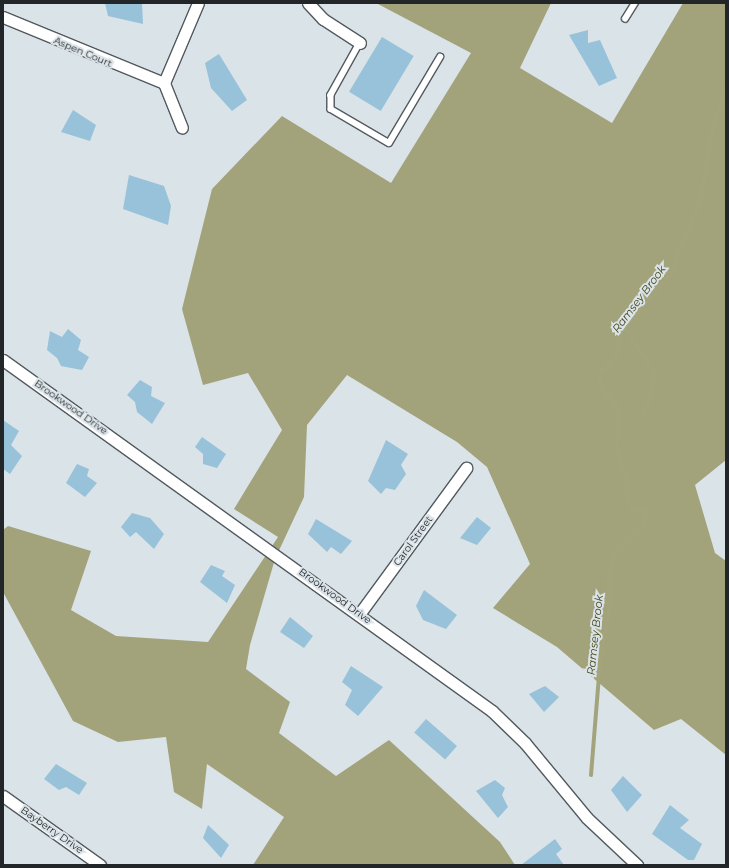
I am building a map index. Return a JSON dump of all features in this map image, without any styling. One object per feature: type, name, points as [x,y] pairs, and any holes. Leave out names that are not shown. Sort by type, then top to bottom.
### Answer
[{"type":"street","points":[[182,128],[164,84],[198,3]]},
{"type":"street","points":[[308,3],[323,19],[360,43]]},
{"type":"street","name":"Aspen Court","points":[[3,17],[164,84]]},
{"type":"street","name":"Brookwood Drive","points":[[3,360],[439,670],[512,729],[587,818],[637,865]]},
{"type":"street","name":"Carol Street","points":[[360,613],[466,468]]},
{"type":"street","name":"Bayberry Drive","points":[[3,796],[100,865]]},
{"type":"lane","points":[[625,19],[635,3]]},
{"type":"lane","points":[[360,43],[331,94],[331,110],[389,143],[440,58]]},
{"type":"green space","points":[[376,3],[551,3],[520,68],[612,123],[683,3],[726,3],[726,460],[695,485],[715,553],[726,561],[726,755],[681,719],[654,730],[557,647],[493,608],[530,564],[487,467],[457,442],[347,375],[307,425],[304,497],[275,559],[250,645],[246,669],[290,702],[279,733],[336,776],[389,740],[500,842],[515,865],[253,865],[284,817],[207,764],[202,809],[174,792],[166,737],[118,742],[73,721],[3,592],[3,530],[8,526],[91,551],[71,610],[116,636],[208,642],[278,537],[234,509],[282,430],[248,373],[203,385],[182,309],[212,189],[282,116],[391,183],[471,53]]},
{"type":"building","points":[[105,3],[142,3],[143,24],[108,16]]},
{"type":"building","points":[[588,30],[588,43],[600,40],[617,78],[599,86],[569,35]]},
{"type":"building","points":[[382,37],[414,56],[381,111],[349,92]]},
{"type":"building","points":[[219,54],[247,100],[232,111],[211,88],[205,63]]},
{"type":"building","points":[[73,110],[96,125],[90,141],[61,132]]},
{"type":"building","points":[[129,175],[164,186],[171,206],[168,225],[123,209]]},
{"type":"building","points":[[68,329],[81,340],[78,350],[89,357],[82,370],[61,366],[57,358],[47,350],[50,331],[62,337]]},
{"type":"building","points":[[140,380],[152,387],[151,396],[165,403],[152,424],[137,412],[135,402],[127,395]]},
{"type":"building","points":[[3,420],[19,431],[11,445],[22,456],[10,474],[3,469]]},
{"type":"building","points":[[202,437],[226,454],[217,468],[203,464],[203,454],[195,447]]},
{"type":"building","points":[[386,440],[408,454],[401,465],[406,474],[395,490],[386,488],[381,494],[368,481]]},
{"type":"building","points":[[77,464],[89,469],[87,476],[97,483],[85,497],[66,483]]},
{"type":"building","points":[[132,513],[150,518],[164,534],[154,549],[136,532],[130,537],[121,527]]},
{"type":"building","points":[[477,517],[491,528],[477,545],[460,538]]},
{"type":"building","points":[[316,519],[352,541],[341,554],[331,547],[327,552],[308,534]]},
{"type":"building","points":[[211,565],[225,571],[222,576],[235,585],[227,603],[200,582]]},
{"type":"building","points":[[424,590],[457,615],[446,629],[423,620],[416,606]]},
{"type":"building","points":[[290,617],[313,636],[304,648],[280,632]]},
{"type":"building","points":[[351,666],[383,687],[358,716],[345,705],[352,690],[342,682]]},
{"type":"building","points":[[545,686],[559,697],[544,712],[529,694]]},
{"type":"building","points":[[426,719],[457,746],[445,759],[414,733]]},
{"type":"building","points":[[56,764],[87,783],[79,795],[66,787],[59,790],[44,779]]},
{"type":"building","points":[[623,776],[642,795],[627,812],[611,790]]},
{"type":"building","points":[[495,780],[505,788],[502,795],[508,807],[498,818],[476,791]]},
{"type":"building","points":[[670,805],[689,820],[680,828],[702,844],[694,860],[688,860],[652,834]]},
{"type":"building","points":[[208,825],[229,845],[221,858],[203,838]]},
{"type":"building","points":[[555,839],[562,849],[556,854],[564,865],[521,865]]},
{"type":"waterway","name":"Ramsey Brook","points":[[591,775],[600,664],[609,610],[609,570],[615,555],[643,528],[646,511],[632,509],[627,498],[627,483],[616,445],[619,428],[617,405],[601,389],[599,374],[617,355],[619,336],[671,273],[701,198],[710,139],[726,86]]},
{"type":"waterway","points":[[626,330],[654,372],[652,394],[644,413]]}]
